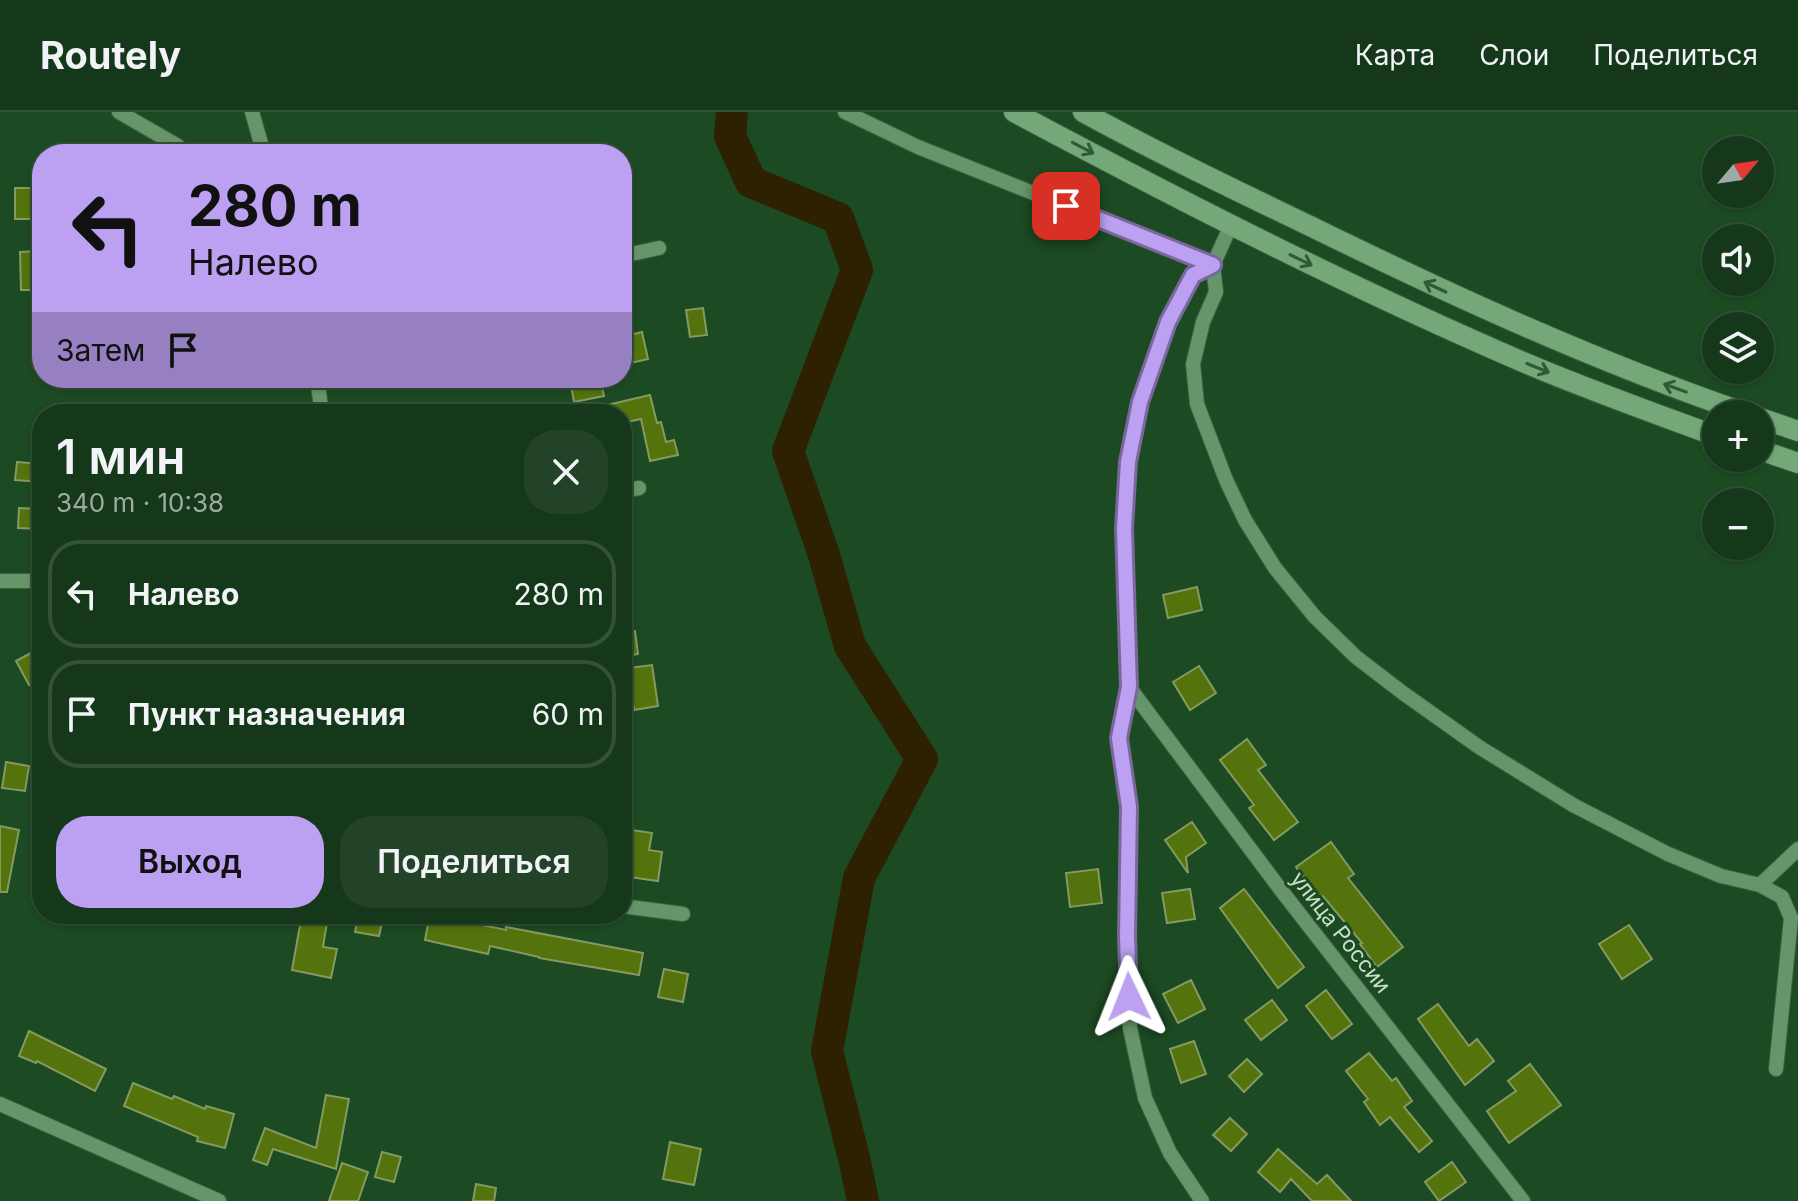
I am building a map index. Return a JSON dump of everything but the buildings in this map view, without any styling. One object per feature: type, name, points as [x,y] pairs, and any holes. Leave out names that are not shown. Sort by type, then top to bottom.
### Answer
[{"type":"main road","points":[[1014,112],[1231,225],[1414,313],[1523,362],[1702,431]]},
{"type":"main road","points":[[1083,112],[1286,215],[1529,330],[1625,370],[1709,400]]},
{"type":"main road","points":[[1774,423],[1798,431]]},
{"type":"main road","points":[[1774,455],[1798,463]]},
{"type":"street","points":[[119,112],[175,144]]},
{"type":"street","points":[[252,112],[261,144]]},
{"type":"street","points":[[845,112],[918,147],[1213,265]]},
{"type":"street","points":[[1231,225],[1213,265],[1216,292],[1203,322],[1193,364],[1197,404],[1245,520],[1275,568],[1315,617],[1356,657],[1479,747],[1573,805],[1668,854],[1721,876],[1760,885],[1782,897],[1793,911],[1776,1069]]},
{"type":"street","points":[[632,254],[659,248]]},
{"type":"street","points":[[1202,1201],[1170,1153],[1145,1098],[1130,1028],[1127,936],[1129,807],[1119,738],[1129,687],[1124,528],[1128,462],[1140,402],[1168,322],[1193,275],[1213,265]]},
{"type":"street","points":[[632,489],[639,488]]},
{"type":"street","points":[[0,581],[32,581]]},
{"type":"street","name":"улица России","points":[[1129,687],[1284,894],[1523,1201]]},
{"type":"street","points":[[1760,885],[1798,849]]},
{"type":"street","points":[[632,907],[683,914]]},
{"type":"street","points":[[0,1104],[219,1201]]},
{"type":"waterway","points":[[732,112],[730,136],[751,182],[838,218],[857,270],[788,451],[824,555],[850,646],[922,759],[859,878],[827,1051],[863,1201]]},
{"type":"route","points":[[1066,206],[1213,265],[1193,275],[1168,322],[1140,402],[1128,462],[1124,528],[1129,687],[1119,738],[1129,807],[1129,997]]}]
